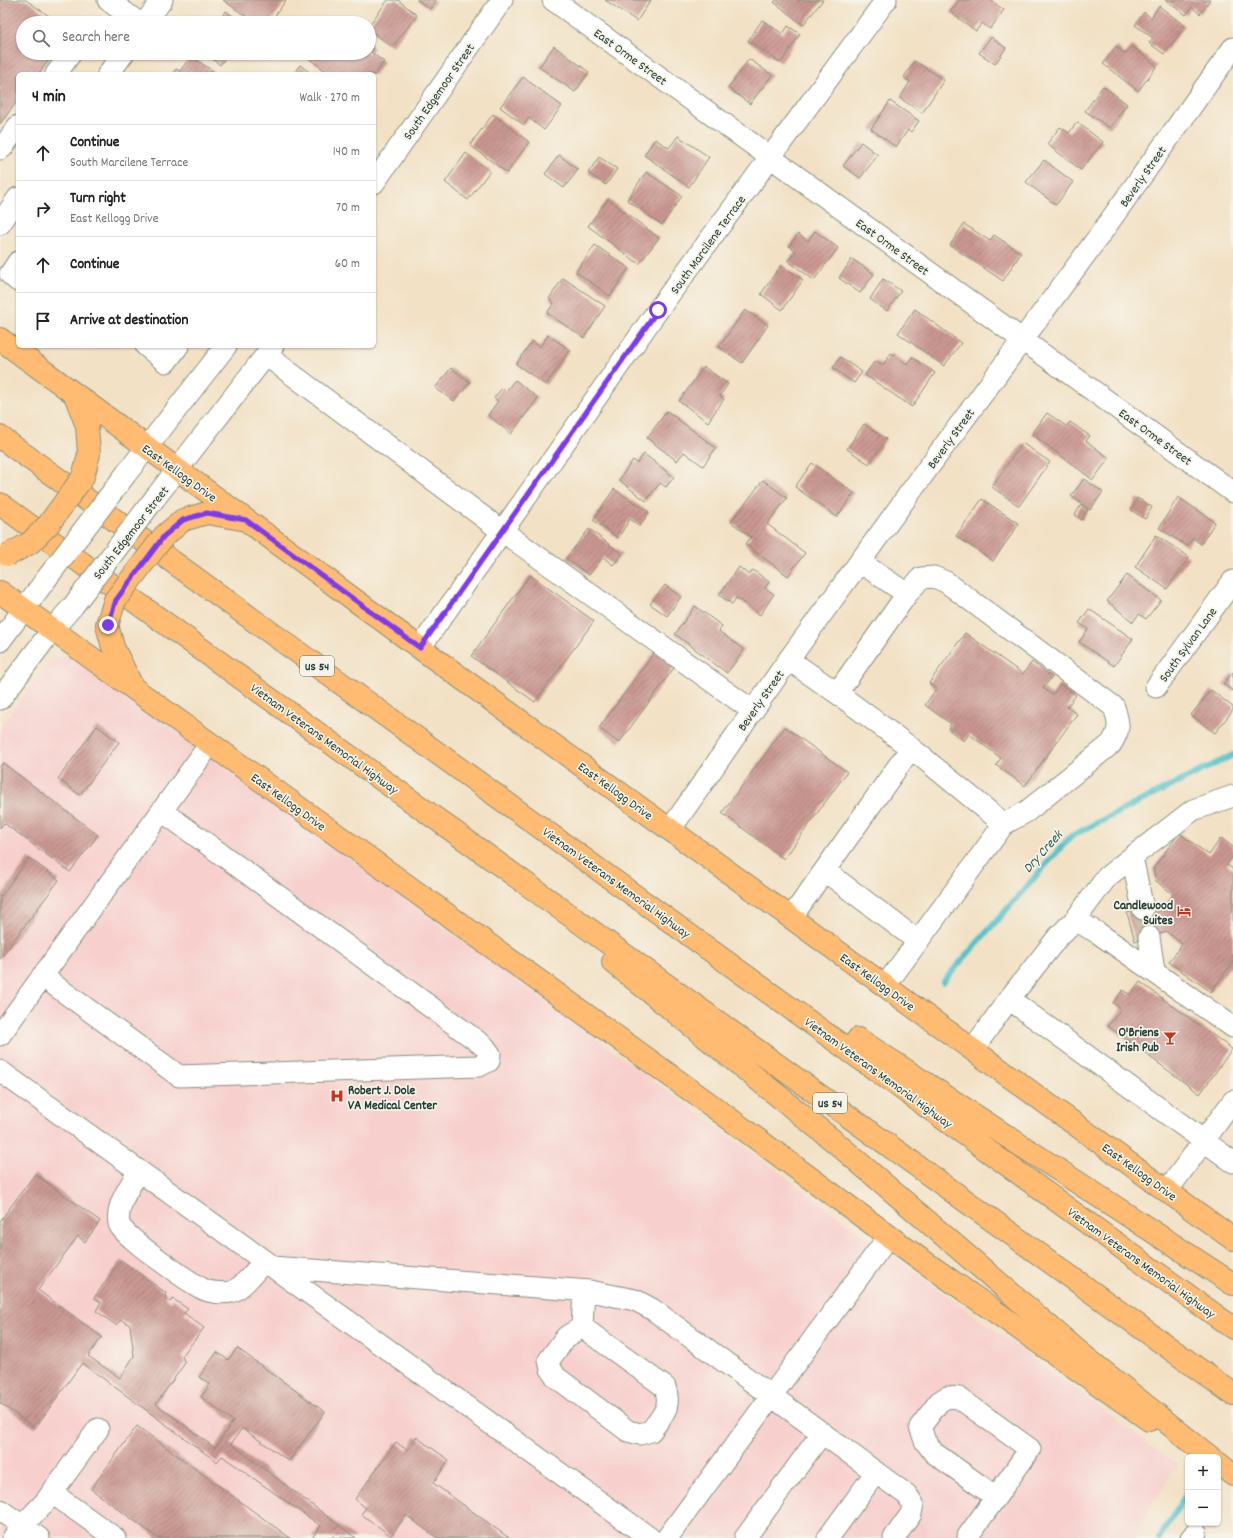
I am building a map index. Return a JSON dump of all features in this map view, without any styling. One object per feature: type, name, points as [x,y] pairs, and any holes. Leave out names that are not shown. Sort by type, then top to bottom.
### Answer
[{"type":"main road","name":"East Kellogg Drive","points":[[0,339],[178,471],[670,830],[1168,1191],[1231,1234]]},
{"type":"main road","points":[[4,555],[30,544],[48,525],[83,477],[89,454],[87,426],[75,394]]},
{"type":"main road","name":"Vietnam Veterans Memorial Highway","points":[[0,436],[20,452],[1233,1328]]},
{"type":"main road","name":"Vietnam Veterans Memorial Highway","points":[[0,504],[1233,1394]]},
{"type":"main road","points":[[133,688],[113,647],[108,625],[116,600],[164,536],[183,520],[207,513],[246,520]]},
{"type":"main road","name":"East Kellogg Drive","points":[[0,592],[704,1100],[889,1236],[1198,1454]]},
{"type":"main road","points":[[427,811],[835,1142],[1079,1352],[1206,1454]]},
{"type":"main road","points":[[614,880],[1233,1284]]},
{"type":"main road","points":[[1221,1465],[1233,1475]]},
{"type":"main road","points":[[1221,1470],[1233,1479]]},
{"type":"street","points":[[108,0],[130,16]]},
{"type":"street","points":[[151,16],[162,0]]},
{"type":"street","name":"South Edgemoor Street","points":[[376,179],[502,0]]},
{"type":"street","name":"East Orme Street","points":[[553,0],[1233,492]]},
{"type":"street","name":"South Marcilene Terrace","points":[[420,648],[658,310],[886,0]]},
{"type":"street","name":"Beverly Street","points":[[670,830],[789,660],[1099,236],[1233,48]]},
{"type":"street","points":[[57,72],[66,60]]},
{"type":"street","points":[[0,149],[16,129]]},
{"type":"street","points":[[0,224],[16,201]]},
{"type":"street","points":[[16,265],[10,274],[16,279]]},
{"type":"street","points":[[148,348],[166,362],[176,348]]},
{"type":"street","points":[[0,641],[126,474],[224,348]]},
{"type":"street","points":[[270,351],[502,531],[753,711]]},
{"type":"street","name":"South Edgemoor Street","points":[[0,699],[52,630],[73,606],[270,351]]},
{"type":"street","points":[[860,562],[907,594]]},
{"type":"street","points":[[837,693],[907,594],[921,578],[934,576],[946,582],[1114,707],[1118,722],[1118,733],[1111,744],[1026,812],[1004,824],[885,986]]},
{"type":"street","name":"South Sylvan Lane","points":[[1156,687],[1233,580]]},
{"type":"street","points":[[789,660],[837,693],[911,748],[1004,824]]},
{"type":"street","points":[[0,1035],[210,744]]},
{"type":"street","points":[[792,918],[911,748]]},
{"type":"street","points":[[973,1050],[1058,936],[1075,920],[1107,877],[1193,810],[1233,796]]},
{"type":"street","points":[[42,976],[179,1076],[479,1066],[489,1060],[490,1054],[484,1046],[162,811]]},
{"type":"street","points":[[1132,857],[1143,909]]},
{"type":"street","points":[[825,871],[918,941]]},
{"type":"street","points":[[1075,920],[1098,933],[1154,972],[1230,1020]]},
{"type":"street","points":[[1149,937],[1154,972]]},
{"type":"street","points":[[1010,999],[1233,1162]]},
{"type":"street","points":[[0,1071],[650,1538]]},
{"type":"street","points":[[1168,1191],[1233,1101]]},
{"type":"street","points":[[139,1171],[122,1200],[118,1214],[120,1227],[133,1241],[202,1289],[219,1293],[231,1292],[268,1264],[584,1291],[635,1300],[652,1309],[907,1494],[913,1504],[911,1514],[894,1538]]},
{"type":"street","points":[[667,1538],[889,1236]]},
{"type":"street","points":[[582,1327],[584,1291]]},
{"type":"street","points":[[582,1327],[665,1387],[669,1398],[668,1408],[651,1431],[640,1434],[628,1431],[556,1377],[551,1369],[549,1360],[566,1338],[582,1327]]},
{"type":"street","points":[[969,1537],[1030,1449],[958,1398],[947,1397],[939,1402],[920,1427],[925,1441],[934,1453],[996,1497]]},
{"type":"street","points":[[17,1532],[46,1501],[98,1430]]},
{"type":"street","points":[[745,1538],[822,1433]]},
{"type":"street","points":[[828,1538],[876,1472]]},
{"type":"street","points":[[52,1493],[115,1538]]},
{"type":"street","points":[[0,1510],[17,1532],[39,1538]]},
{"type":"shaded area","name":"Robert J. Dole VA Medical Center","points":[[65,656],[77,659],[1177,1464],[1133,1538],[0,1538],[0,727],[53,658]]},
{"type":"building","points":[[0,0],[26,0],[49,16],[16,16],[16,60],[49,60],[40,72],[16,72],[16,103],[0,124]]},
{"type":"building","points":[[223,0],[286,0],[275,16],[245,16]]},
{"type":"building","points":[[388,0],[398,0],[417,15],[392,47],[376,34],[376,16]]},
{"type":"building","points":[[417,0],[436,0],[430,9]]},
{"type":"building","points":[[605,0],[651,0],[637,21]]},
{"type":"building","points":[[776,0],[823,0],[803,25],[774,2]]},
{"type":"building","points":[[959,0],[990,0],[1004,10],[990,29],[982,23],[976,31],[950,12]]},
{"type":"building","points":[[1165,0],[1210,0],[1200,14],[1192,7],[1186,15]]},
{"type":"building","points":[[1159,6],[1185,26],[1164,54],[1149,43],[1153,38],[1135,25],[1144,12],[1151,18]]},
{"type":"building","points":[[226,11],[233,16],[222,16]]},
{"type":"building","points":[[762,20],[783,34],[788,26],[800,34],[781,63],[748,41]]},
{"type":"building","points":[[991,37],[1006,48],[995,64],[979,53]]},
{"type":"building","points":[[554,46],[589,72],[575,92],[539,67]]},
{"type":"building","points":[[1116,46],[1125,54],[1132,46],[1157,66],[1138,91],[1103,64]]},
{"type":"building","points":[[376,56],[384,62],[376,73],[327,72],[311,60],[376,60]]},
{"type":"building","points":[[749,59],[772,75],[750,104],[728,88]]},
{"type":"building","points":[[188,60],[197,60],[214,72],[174,72],[176,69],[180,71]]},
{"type":"building","points":[[214,60],[224,60],[220,65]]},
{"type":"building","points":[[915,61],[944,80],[922,113],[900,98],[910,82],[904,77]]},
{"type":"building","points":[[300,65],[309,72],[295,72]]},
{"type":"building","points":[[523,77],[562,106],[544,130],[529,118],[524,125],[500,107]]},
{"type":"building","points":[[1103,86],[1127,104],[1110,128],[1085,111]]},
{"type":"building","points":[[890,101],[919,121],[911,132],[908,130],[896,147],[871,129]]},
{"type":"building","points":[[493,114],[529,142],[507,173],[470,145]]},
{"type":"building","points":[[1077,122],[1103,142],[1081,170],[1047,144],[1060,127],[1069,133]]},
{"type":"building","points":[[678,136],[709,157],[689,187],[644,155],[655,139],[669,148]]},
{"type":"building","points":[[861,142],[878,155],[860,178],[843,166]]},
{"type":"building","points":[[466,153],[490,171],[468,200],[445,182]]},
{"type":"building","points":[[559,155],[578,170],[564,188],[545,174]]},
{"type":"building","points":[[599,157],[617,169],[606,185],[588,173]]},
{"type":"building","points":[[1044,160],[1073,182],[1056,205],[1026,182]]},
{"type":"building","points":[[646,172],[682,196],[662,225],[627,200]]},
{"type":"building","points":[[608,199],[659,238],[639,264],[588,226]]},
{"type":"building","points":[[964,224],[990,241],[994,235],[1021,253],[1003,281],[950,245]]},
{"type":"building","points":[[815,231],[838,248],[814,280],[788,261],[796,251],[789,246],[798,234],[808,241]]},
{"type":"building","points":[[595,245],[629,268],[610,296],[576,272]]},
{"type":"building","points":[[852,259],[874,274],[860,293],[839,278]]},
{"type":"building","points":[[781,265],[803,280],[782,310],[761,294]]},
{"type":"building","points":[[563,278],[605,306],[584,338],[547,313],[554,303],[549,299]]},
{"type":"building","points":[[883,279],[901,291],[887,311],[870,299]]},
{"type":"building","points":[[915,309],[961,343],[944,366],[898,333]]},
{"type":"building","points":[[745,310],[768,325],[742,363],[719,347]]},
{"type":"building","points":[[548,335],[570,350],[546,385],[516,364],[532,341],[540,347]]},
{"type":"building","points":[[891,353],[907,364],[912,357],[935,373],[912,407],[865,375],[875,361],[883,365]]},
{"type":"building","points":[[840,357],[862,372],[854,383],[833,368]]},
{"type":"building","points":[[704,367],[728,384],[720,396],[724,399],[708,422],[679,401]]},
{"type":"building","points":[[451,368],[470,382],[454,401],[435,388]]},
{"type":"building","points":[[515,380],[538,398],[511,434],[488,415],[498,401],[494,398],[502,388],[506,391]]},
{"type":"building","points":[[667,411],[716,448],[703,466],[684,452],[677,461],[647,438]]},
{"type":"building","points":[[1047,413],[1066,426],[1070,422],[1090,436],[1086,441],[1109,458],[1093,480],[1032,434]]},
{"type":"building","points":[[864,424],[886,439],[869,464],[847,449]]},
{"type":"building","points":[[1022,443],[1050,462],[1019,506],[992,487]]},
{"type":"building","points":[[644,454],[674,477],[666,487],[660,483],[646,501],[619,480],[633,460],[637,463]]},
{"type":"building","points":[[812,463],[854,493],[837,517],[795,487]]},
{"type":"building","points":[[1084,479],[1103,492],[1090,510],[1071,496]]},
{"type":"building","points":[[763,480],[787,498],[767,524],[805,553],[788,576],[745,544],[751,537],[731,522]]},
{"type":"building","points":[[614,489],[649,512],[640,526],[630,519],[618,538],[593,520]]},
{"type":"building","points":[[1178,497],[1215,522],[1201,544],[1193,538],[1187,546],[1159,528]]},
{"type":"building","points":[[1137,498],[1152,507],[1145,519],[1131,510]]},
{"type":"building","points":[[982,499],[1019,524],[993,561],[956,536]]},
{"type":"building","points":[[1081,505],[1088,510],[1082,520],[1075,515]]},
{"type":"building","points":[[589,529],[622,554],[613,565],[603,557],[589,575],[566,558]]},
{"type":"building","points":[[1156,535],[1189,557],[1167,589],[1135,567]]},
{"type":"building","points":[[739,567],[749,575],[753,570],[769,582],[765,588],[774,594],[760,615],[736,598],[732,604],[719,595]]},
{"type":"building","points":[[530,575],[594,621],[535,702],[471,656]]},
{"type":"building","points":[[1127,575],[1161,600],[1146,619],[1139,614],[1133,622],[1107,601]]},
{"type":"building","points":[[665,585],[681,597],[667,616],[650,604]]},
{"type":"building","points":[[695,606],[722,626],[719,631],[744,650],[727,673],[675,634]]},
{"type":"building","points":[[1089,609],[1133,639],[1114,666],[1079,642],[1088,629],[1079,623]]},
{"type":"building","points":[[965,633],[1023,674],[1032,662],[1052,677],[1043,688],[1052,695],[1060,684],[1076,695],[1067,707],[1077,714],[1025,786],[996,765],[1001,758],[969,734],[964,741],[948,729],[951,724],[925,705],[936,689],[929,683]]},
{"type":"building","points":[[656,650],[676,665],[619,743],[599,728]]},
{"type":"building","points":[[1233,672],[1233,691],[1223,684]]},
{"type":"building","points":[[1211,690],[1233,707],[1233,710],[1215,733],[1191,715]]},
{"type":"building","points":[[97,726],[119,742],[80,795],[58,779]]},
{"type":"building","points":[[785,727],[847,772],[784,859],[722,813]]},
{"type":"building","points":[[3,763],[98,835],[70,872],[4,823],[0,828],[0,767]]},
{"type":"building","name":"Candlewood Suites","points":[[1179,833],[1209,855],[1221,838],[1233,847],[1233,856],[1227,865],[1233,869],[1233,962],[1211,992],[1169,962],[1182,944],[1167,932],[1135,941],[1127,913],[1167,903],[1173,894],[1156,881],[1153,869]]},
{"type":"building","points":[[29,858],[59,880],[0,959],[0,895],[1,896]]},
{"type":"building","name":"O'Briens Irish Pub","points":[[1140,982],[1232,1049],[1200,1094],[1108,1026],[1121,1009],[1113,1003],[1123,990],[1130,995]]},
{"type":"building","points":[[35,1174],[100,1221],[85,1242],[78,1236],[38,1290],[102,1337],[88,1356],[120,1378],[134,1356],[130,1325],[121,1320],[116,1325],[96,1311],[101,1302],[94,1298],[121,1260],[166,1293],[165,1298],[170,1302],[173,1299],[188,1309],[184,1313],[204,1328],[182,1356],[185,1363],[156,1404],[215,1448],[233,1421],[201,1397],[210,1384],[199,1377],[217,1352],[228,1360],[237,1348],[325,1412],[289,1461],[242,1428],[231,1444],[356,1538],[335,1538],[333,1536],[332,1538],[312,1538],[321,1526],[222,1456],[217,1462],[82,1363],[35,1428],[0,1403],[0,1221]]},
{"type":"building","points":[[137,1426],[290,1538],[158,1538],[91,1489]]},
{"type":"building","points":[[416,1437],[449,1460],[433,1483],[509,1538],[437,1538],[406,1515],[391,1536],[361,1514],[366,1508],[355,1499],[396,1442],[407,1450]]},
{"type":"waterway","name":"Dry Creek","points":[[943,982],[1071,836],[1233,755]]},
{"type":"waterway","points":[[1159,1538],[1185,1496]]},
{"type":"tunnel","points":[[1143,909],[1149,937]]},
{"type":"place","name":"Candlewood Suites","points":[[1184,911]]},
{"type":"place","name":"O'Briens Irish Pub","points":[[1170,1038]]},
{"type":"place","name":"Robert J. Dole VA Medical Center","points":[[337,1096]]},
{"type":"route","points":[[108,625],[116,600],[164,536],[183,520],[207,513],[246,520],[420,648],[658,310]]}]
